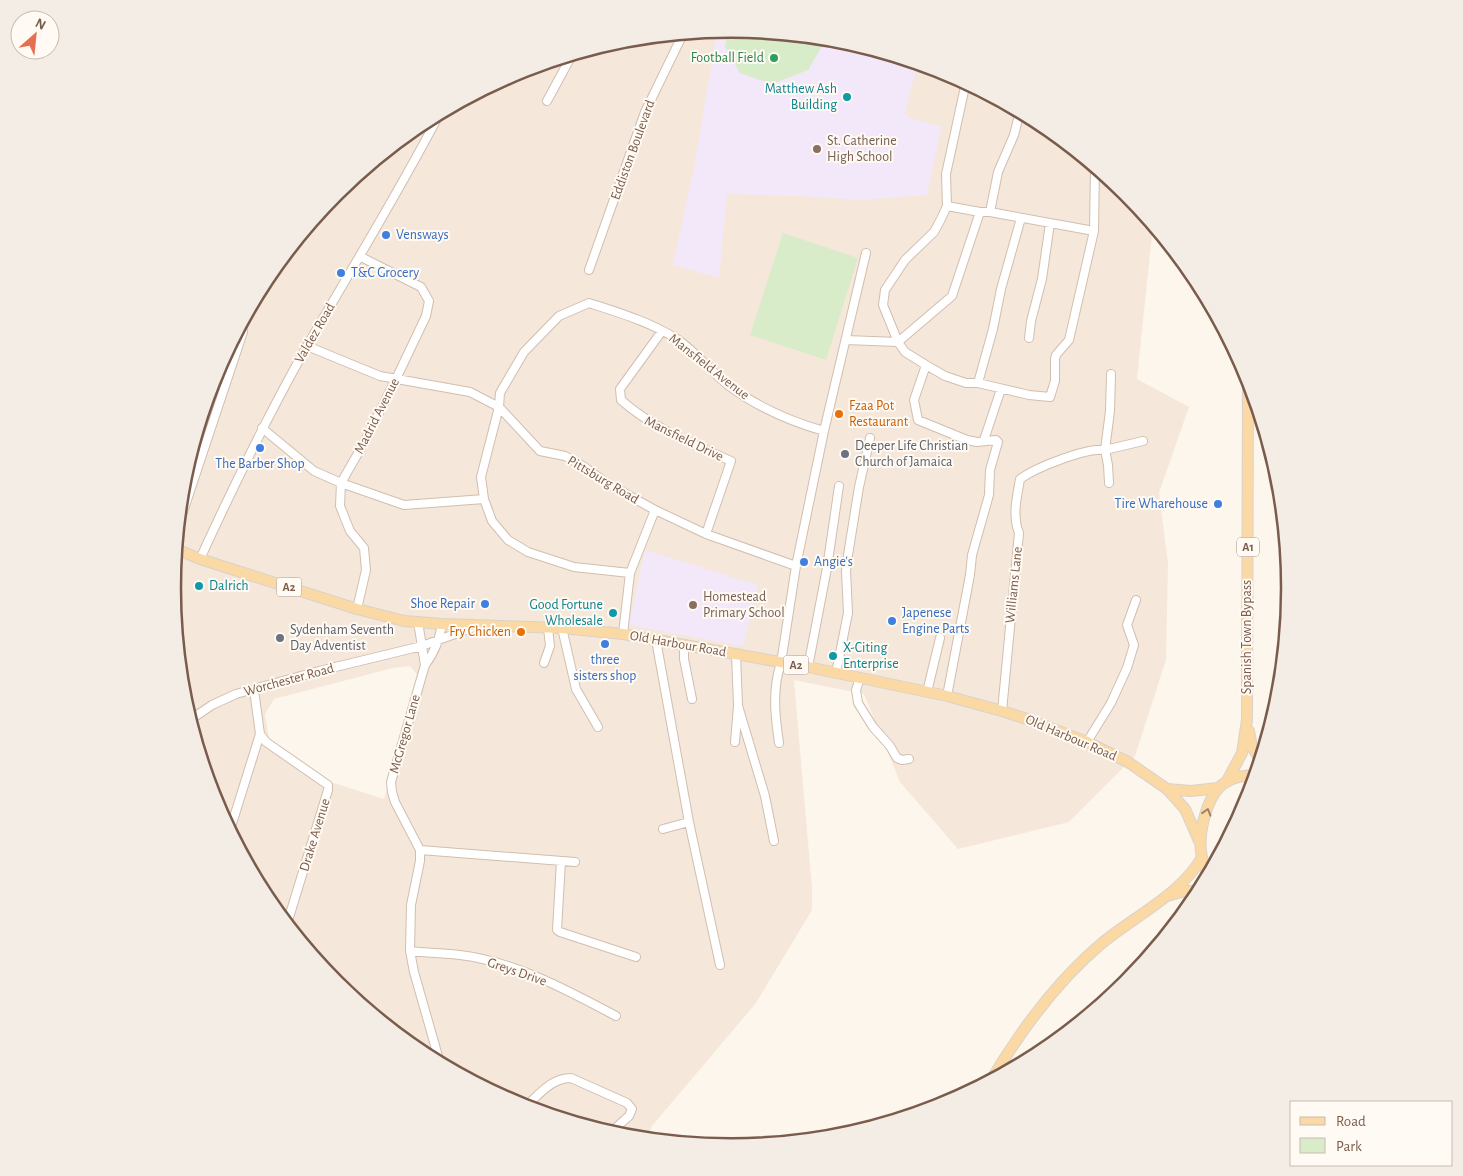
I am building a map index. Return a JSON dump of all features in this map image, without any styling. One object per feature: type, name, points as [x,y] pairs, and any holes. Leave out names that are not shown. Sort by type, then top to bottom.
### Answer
[{"type":"main road","name":"Spanish Town Bypass","points":[[1227,781],[1242,753],[1247,720],[1248,398]]},
{"type":"main road","name":"Old Harbour Road","points":[[182,552],[200,559],[389,618],[442,624],[562,628],[623,634],[808,667],[946,696],[1002,711],[1088,742],[1128,762],[1167,789],[1186,809],[1200,843]]},
{"type":"main road","name":"Spanish Town Bypass","points":[[1247,720],[1252,747],[1256,754]]},
{"type":"main road","name":"A1","points":[[1206,867],[1200,843],[1209,803],[1218,788],[1227,781],[1249,775]]},
{"type":"main road","points":[[1167,789],[1191,791],[1218,788]]},
{"type":"main road","points":[[997,1070],[1046,1000],[1079,964],[1102,943],[1165,897],[1190,876],[1202,857]]},
{"type":"main road","points":[[1165,897],[1191,891]]},
{"type":"street","name":"Eddiston Boulevard","points":[[590,270],[645,112],[680,40]]},
{"type":"street","points":[[547,101],[568,63]]},
{"type":"street","points":[[964,89],[946,174],[947,206],[934,232],[905,260],[885,290],[883,305],[898,342],[905,352],[926,365],[966,383],[978,383],[1050,398],[1055,381],[1056,355],[1069,340],[1094,231],[1095,175]]},
{"type":"street","points":[[990,212],[998,172],[1014,135],[1018,118]]},
{"type":"street","name":"Valdez Road","points":[[200,559],[262,428],[307,346],[408,174],[434,125]]},
{"type":"street","points":[[947,206],[1094,231]]},
{"type":"street","points":[[846,340],[898,342],[952,296],[980,212]]},
{"type":"street","points":[[978,383],[1021,218]]},
{"type":"street","points":[[1029,338],[1031,321],[1042,279],[1050,223]]},
{"type":"street","points":[[779,743],[775,709],[777,675],[781,663],[796,566],[824,431],[866,253]]},
{"type":"street","name":"Madrid Avenue","points":[[357,608],[366,570],[364,548],[350,531],[340,506],[341,483],[365,441],[396,379],[426,316],[429,301],[420,287],[360,257]]},
{"type":"street","name":"Mansfield Avenue","points":[[630,573],[574,567],[528,552],[508,540],[492,521],[484,500],[481,476],[499,407],[500,393],[524,352],[559,316],[589,302],[647,323],[679,340],[728,385],[757,404],[788,420],[824,431]]},
{"type":"street","name":"Mansfield Drive","points":[[662,331],[620,389],[620,400],[640,417],[675,436],[731,461],[706,534]]},
{"type":"street","points":[[191,484],[240,342]]},
{"type":"street","name":"Pittsburg Road","points":[[307,346],[380,376],[470,392],[499,407],[540,451],[565,456],[577,462],[608,484],[655,510],[706,534],[796,566]]},
{"type":"street","points":[[926,365],[914,400],[918,420],[967,440],[978,442],[996,440],[998,442],[990,470],[989,495],[972,554],[969,583],[946,696]]},
{"type":"street","points":[[1108,483],[1108,465],[1105,450],[1110,411],[1111,374]]},
{"type":"street","points":[[984,440],[1001,389]]},
{"type":"street","points":[[262,428],[314,471],[341,483],[404,505],[484,500]]},
{"type":"street","points":[[836,673],[848,613],[846,571],[848,555],[870,438]]},
{"type":"street","points":[[1105,450],[1143,441]]},
{"type":"street","name":"Williams Lane","points":[[1002,711],[1019,533],[1015,522],[1015,512],[1020,479],[1041,467],[1070,457],[1090,451],[1105,450]]},
{"type":"street","points":[[808,667],[827,568],[839,486]]},
{"type":"street","points":[[623,634],[630,573],[655,510]]},
{"type":"street","points":[[1088,742],[1111,703],[1129,663],[1134,645],[1127,625],[1136,600]]},
{"type":"street","name":"McGregor Lane","points":[[418,622],[425,665]]},
{"type":"street","name":"McGregor Lane","points":[[420,850],[395,802],[391,782],[425,665],[433,654],[439,640],[442,624]]},
{"type":"street","name":"Worchester Road","points":[[197,715],[212,705],[236,694],[422,646],[478,625]]},
{"type":"street","points":[[544,663],[550,646],[548,628]]},
{"type":"street","points":[[562,628],[576,689],[598,727]]},
{"type":"street","points":[[927,692],[940,638]]},
{"type":"street","points":[[656,640],[689,822],[720,965]]},
{"type":"street","points":[[684,645],[684,659],[692,699]]},
{"type":"street","points":[[735,742],[738,706],[736,654]]},
{"type":"street","points":[[860,678],[856,690],[858,703],[873,727],[890,746],[897,758],[902,760],[909,759]]},
{"type":"street","points":[[233,820],[260,734],[254,690]]},
{"type":"street","points":[[738,706],[765,796],[774,841]]},
{"type":"street","name":"Drake Avenue","points":[[260,734],[266,742],[328,785],[326,799],[290,916]]},
{"type":"street","points":[[663,829],[689,822]]},
{"type":"street","points":[[437,1053],[414,972],[410,951],[411,905],[420,862],[420,850],[575,862]]},
{"type":"street","points":[[561,861],[557,930],[636,957]]},
{"type":"street","name":"Greys Drive","points":[[410,951],[461,955],[514,968],[566,990],[616,1016]]},
{"type":"street","points":[[532,1101],[555,1080],[571,1078],[631,1106],[632,1109],[629,1116],[617,1126]]},
{"type":"shaded area","name":"St. Catherine High School","points":[[716,38],[768,39],[803,42],[874,56],[917,70],[905,112],[907,116],[913,119],[941,127],[927,195],[862,200],[727,194],[719,278],[673,265],[695,163]]},
{"type":"shaded area","points":[[695,39],[768,39],[803,42],[874,56],[908,67],[942,79],[1007,111],[1067,151],[1121,199],[1152,234],[1137,379],[1189,407],[1159,493],[1168,563],[1166,660],[1135,756],[1069,822],[958,849],[900,782],[864,694],[794,680],[812,888],[812,910],[756,1003],[652,1126],[650,1132],[589,1120],[521,1097],[456,1065],[396,1025],[369,1002],[342,977],[295,923],[274,894],[238,831],[210,765],[200,730],[186,660],[182,624],[182,552],[186,516],[200,446],[210,411],[223,377],[255,313],[274,282],[318,225],[342,199],[396,151],[456,111],[488,94],[521,79],[589,56],[660,42]],"holes":[[[410,666],[419,677],[384,799],[331,782],[269,738],[265,714],[274,699],[393,668]]]},
{"type":"shaded area","name":"Homestead Primary School","points":[[645,550],[758,585],[743,646],[629,625]]},
{"type":"green space","name":"Football Field","points":[[726,38],[732,38],[768,39],[823,45],[808,70],[772,84],[740,73],[725,47]]},
{"type":"green space","points":[[783,233],[858,258],[826,360],[750,335]]},
{"type":"place","name":"Football Field","points":[[774,58]]},
{"type":"place","name":"Matthew Ash Building","points":[[847,97]]},
{"type":"place","name":"St. Catherine High School","points":[[817,149]]},
{"type":"place","name":"Vensways","points":[[386,235]]},
{"type":"place","name":"T&C Grocery","points":[[341,273]]},
{"type":"place","name":"Fzaa Pot Restaurant","points":[[839,414]]},
{"type":"place","name":"The Barber Shop","points":[[260,448]]},
{"type":"place","name":"Deeper Life Christian Church of Jamaica","points":[[845,454]]},
{"type":"place","name":"Tire Wharehouse","points":[[1218,504]]},
{"type":"place","name":"Angie's","points":[[804,562]]},
{"type":"place","name":"Dalrich","points":[[199,586]]},
{"type":"place","name":"Shoe Repair","points":[[485,604]]},
{"type":"place","name":"Homestead Primary School","points":[[693,605]]},
{"type":"place","name":"Good Fortune Wholesale","points":[[613,613]]},
{"type":"place","name":"Japenese Engine Parts","points":[[892,621]]},
{"type":"place","name":"Fry Chicken","points":[[521,632]]},
{"type":"place","name":"Sydenham Seventh Day Adventist","points":[[280,638]]},
{"type":"place","name":"three sisters shop","points":[[605,644]]},
{"type":"place","name":"X-Citing Enterprise","points":[[833,656]]}]
